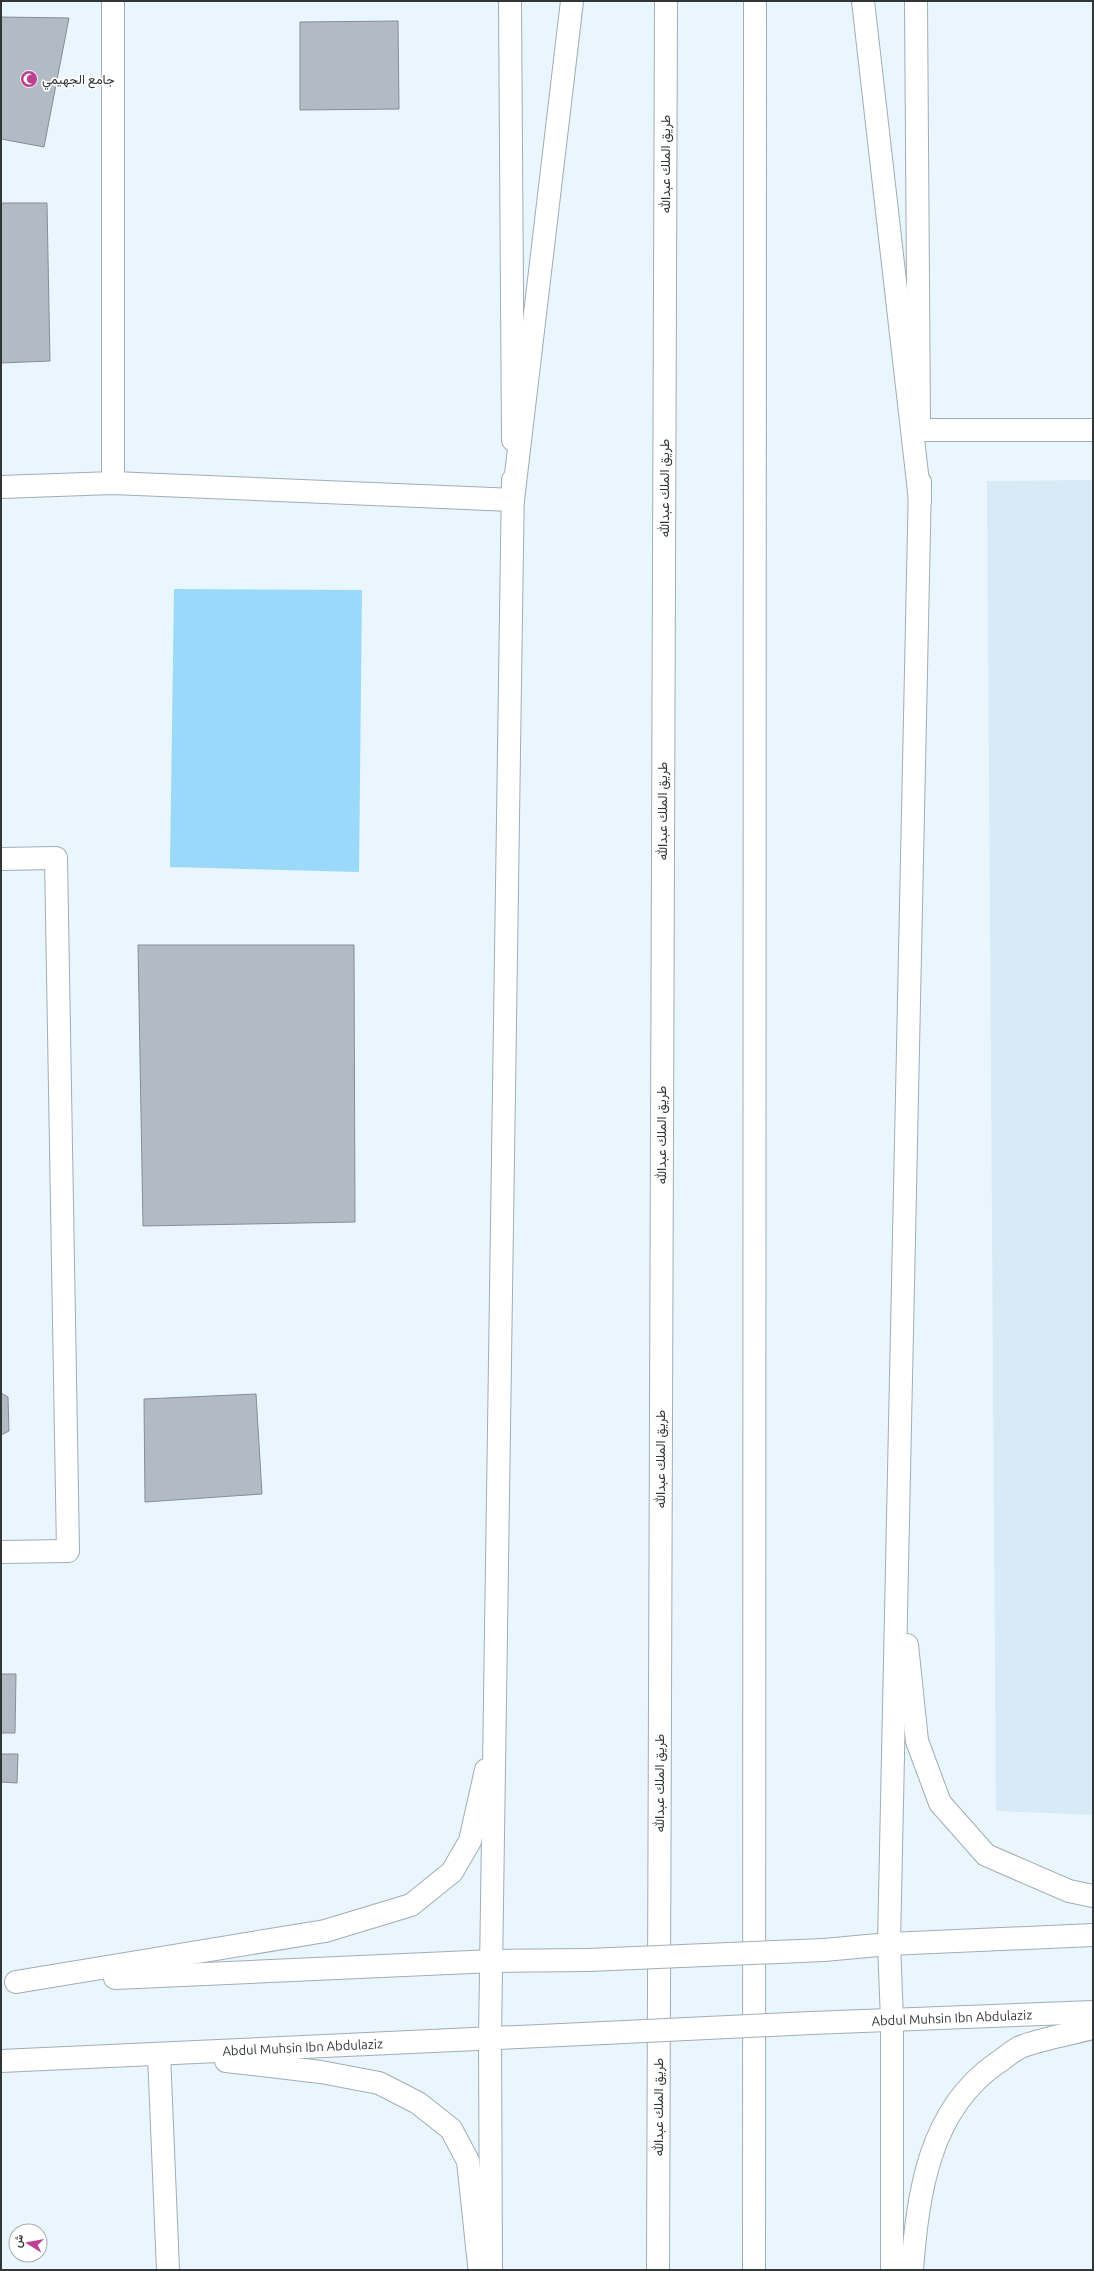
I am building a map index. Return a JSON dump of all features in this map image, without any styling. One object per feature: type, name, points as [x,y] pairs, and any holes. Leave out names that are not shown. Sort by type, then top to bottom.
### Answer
[{"type":"main road","points":[[113,1],[113,483]]},
{"type":"main road","points":[[491,2270],[490,2038],[493,1961],[513,500],[510,1]]},
{"type":"main road","points":[[513,500],[572,1]]},
{"type":"main road","name":"طريق الملك عبدالله","points":[[658,2270],[666,1]]},
{"type":"main road","points":[[754,1],[754,2270]]},
{"type":"main road","points":[[863,1],[920,500]]},
{"type":"main road","points":[[892,2270],[892,2020],[889,1944],[920,500],[916,1]]},
{"type":"main road","points":[[919,430],[1093,430]]},
{"type":"main road","points":[[1,487],[113,483],[513,500]]},
{"type":"main road","points":[[1,858],[56,858],[68,1551],[1,1552]]},
{"type":"main road","points":[[898,1543],[917,1740],[940,1803],[986,1855],[1069,1891],[1093,1896]]},
{"type":"main road","points":[[8,1983],[325,1931],[411,1905],[452,1872],[470,1841],[496,1728]]},
{"type":"main road","points":[[8,1983],[493,1961],[588,1960],[824,1950],[889,1944],[1093,1935]]},
{"type":"main road","name":"Abdul Muhsin Ibn Abdulaziz","points":[[1,2061],[811,2022],[1093,2012]]},
{"type":"main road","points":[[912,2270],[926,2170],[943,2123],[978,2076],[1021,2047],[1093,2028]]},
{"type":"main road","points":[[168,2270],[159,2054],[321,2072],[379,2083],[418,2103],[451,2129],[468,2161],[479,2270]]},
{"type":"shaded area","points":[[1093,480],[1093,1815],[996,1811],[987,481]]},
{"type":"shaded area","points":[[174,589],[362,590],[359,872],[170,867]]},
{"type":"building","name":"جامع الجهيمي","points":[[1,17],[69,18],[44,147],[1,139]]},
{"type":"building","points":[[398,21],[399,109],[300,110],[300,22]]},
{"type":"building","points":[[1,203],[47,203],[50,361],[1,363]]},
{"type":"building","points":[[138,945],[354,945],[355,1222],[143,1226]]},
{"type":"building","points":[[1,1393],[8,1397],[9,1431],[1,1435]]},
{"type":"building","points":[[256,1394],[262,1494],[145,1502],[144,1399]]},
{"type":"building","points":[[1,1674],[16,1674],[15,1733],[1,1733]]},
{"type":"building","points":[[1,1754],[18,1754],[17,1783],[1,1782]]},
{"type":"place","name":"جامع الجهيمي","points":[[29,79]]}]
